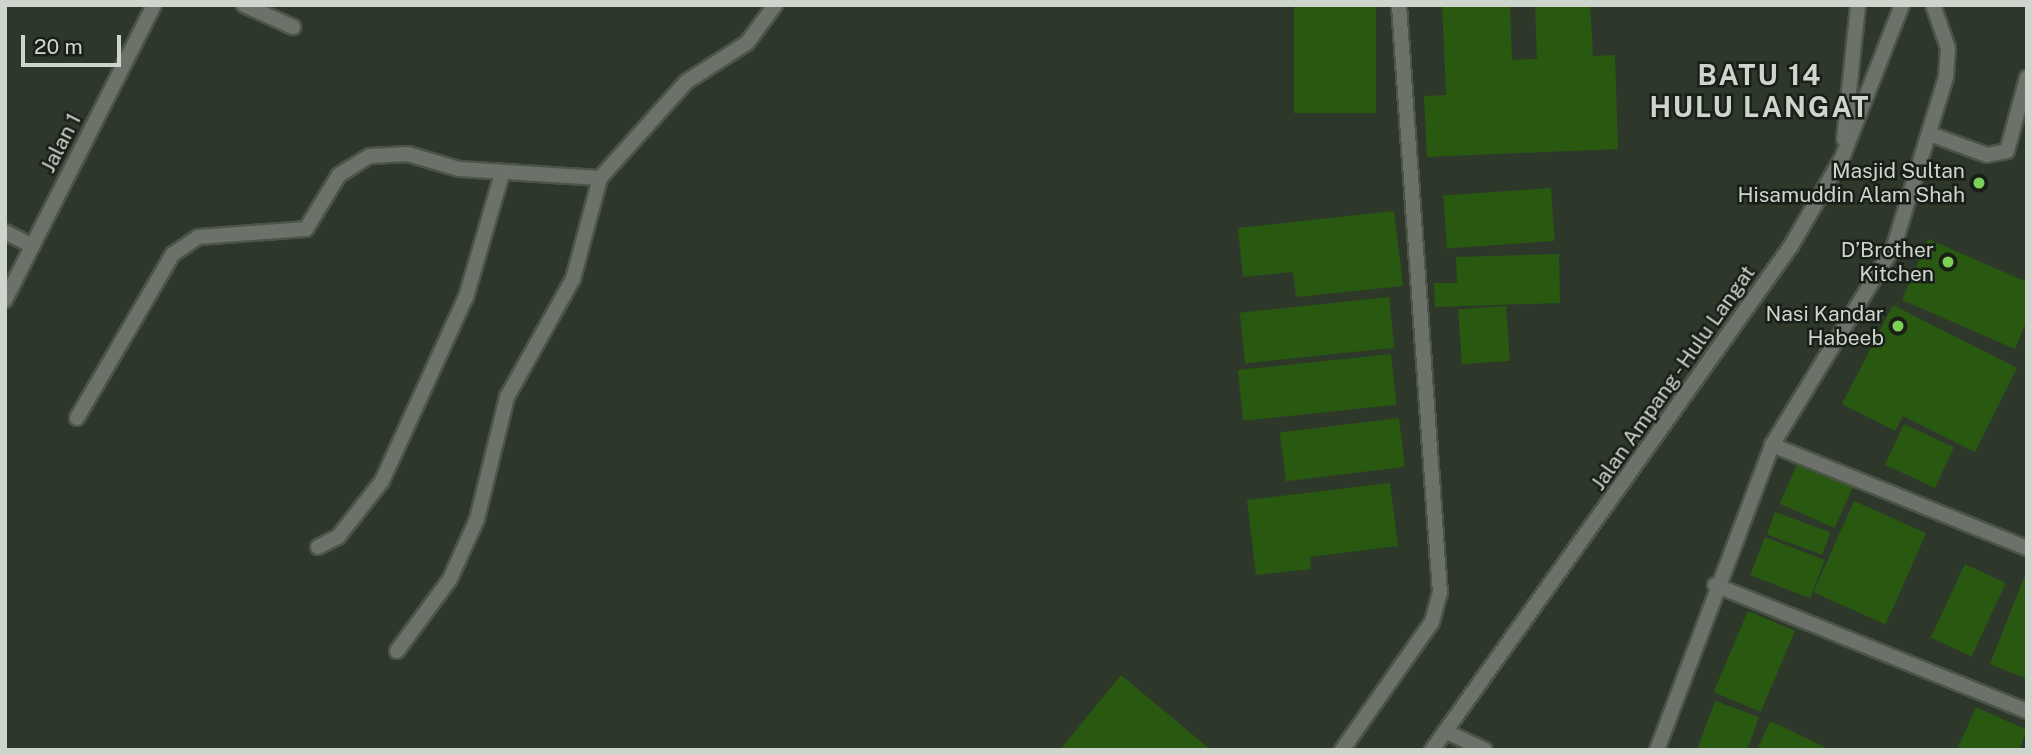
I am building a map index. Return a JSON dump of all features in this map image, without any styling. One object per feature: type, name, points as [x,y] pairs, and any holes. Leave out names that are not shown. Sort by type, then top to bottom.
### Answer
[{"type":"street","name":"Jalan 1","points":[[5,300],[154,5]]},
{"type":"street","points":[[244,5],[293,26]]},
{"type":"street","points":[[397,651],[450,579],[477,519],[508,397],[573,279],[600,178],[686,82],[747,43],[775,5]]},
{"type":"street","points":[[1342,750],[1432,622],[1440,593],[1399,5]]},
{"type":"street","points":[[1842,158],[1858,5]]},
{"type":"street","name":"Jalan Ampang - Hulu Langat","points":[[1432,750],[1735,331],[1842,158],[1902,5]]},
{"type":"street","points":[[1657,750],[1715,585],[1772,445],[1894,246],[1930,134],[1948,48],[1933,5]]},
{"type":"street","points":[[1930,134],[1987,155],[2007,151],[2027,78]]},
{"type":"street","points":[[76,418],[173,254],[187,241],[306,229],[339,175],[370,156],[408,154],[502,174],[600,178]]},
{"type":"street","points":[[318,547],[338,537],[382,481],[466,297],[502,174]]},
{"type":"street","points":[[5,232],[33,246]]},
{"type":"street","points":[[1772,445],[2027,548]]},
{"type":"street","points":[[1715,585],[2027,711]]},
{"type":"street","points":[[1445,731],[1485,750]]},
{"type":"building","points":[[1294,5],[1376,5],[1376,113],[1294,113]]},
{"type":"building","points":[[1442,5],[1510,5],[1512,60],[1537,59],[1535,6],[1590,5],[1593,56],[1615,55],[1618,149],[1427,157],[1424,96],[1446,95]]},
{"type":"building","points":[[1551,188],[1555,241],[1447,248],[1443,196]]},
{"type":"building","points":[[1394,211],[1403,286],[1296,297],[1293,272],[1243,277],[1238,228]]},
{"type":"building","points":[[1928,239],[2027,282],[2027,320],[2015,349],[1902,300]]},
{"type":"building","points":[[1559,254],[1560,303],[1435,307],[1434,283],[1457,283],[1456,257]]},
{"type":"building","points":[[1389,297],[1394,348],[1245,363],[1240,313]]},
{"type":"building","points":[[1893,305],[2017,368],[1975,452],[1903,416],[1895,431],[1842,404]]},
{"type":"building","points":[[1506,306],[1510,361],[1462,364],[1458,309]]},
{"type":"building","points":[[1391,354],[1396,405],[1243,421],[1238,370]]},
{"type":"building","points":[[1399,418],[1405,467],[1286,481],[1280,433]]},
{"type":"building","points":[[1904,424],[1954,447],[1935,488],[1885,465]]},
{"type":"building","points":[[1800,458],[1855,482],[1834,528],[1780,504]]},
{"type":"building","points":[[1390,483],[1398,546],[1310,557],[1311,569],[1256,575],[1247,500]]},
{"type":"building","points":[[1854,501],[1926,533],[1885,624],[1813,592]]},
{"type":"building","points":[[1775,512],[1830,532],[1822,555],[1767,535]]},
{"type":"building","points":[[1765,537],[1825,560],[1810,598],[1750,575]]},
{"type":"building","points":[[1965,564],[2006,583],[1972,656],[1931,637]]},
{"type":"building","points":[[2027,570],[2027,679],[1990,664]]},
{"type":"building","points":[[1748,611],[1795,631],[1761,712],[1714,692]]},
{"type":"building","points":[[1121,675],[1211,750],[1060,750]]},
{"type":"building","points":[[1715,701],[1759,717],[1747,750],[1697,750]]},
{"type":"building","points":[[1976,707],[2027,730],[2019,750],[1957,750]]},
{"type":"building","points":[[1770,721],[1831,750],[1757,750]]},
{"type":"place","name":"Masjid Sultan Hisamuddin Alam Shah","points":[[1979,183]]},
{"type":"place","name":"D’Brother Kitchen","points":[[1948,262]]},
{"type":"place","name":"Nasi Kandar Habeeb","points":[[1898,326]]},
{"type":"district","name":"BATU 14 HULU LANGAT","points":[[1760,91]]}]
